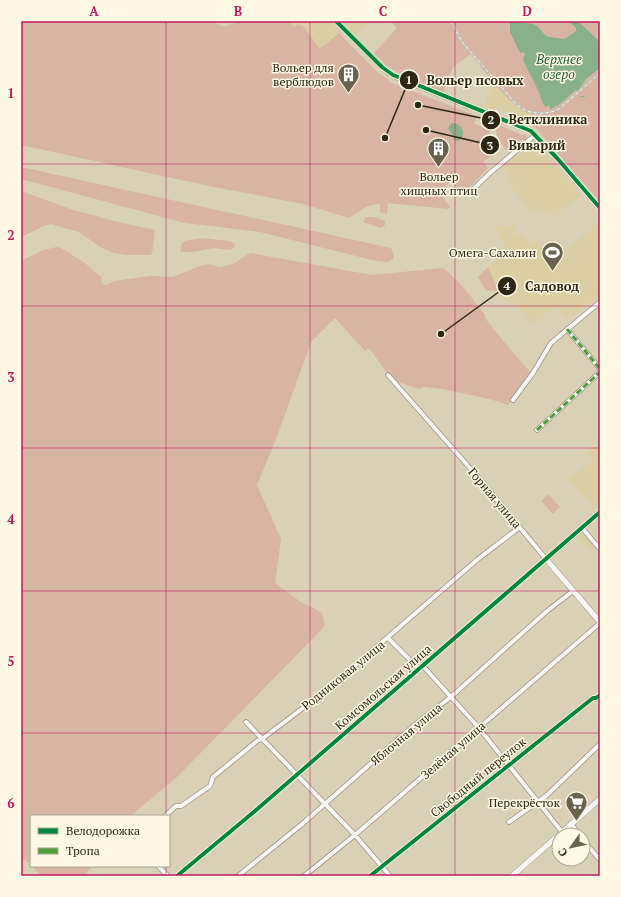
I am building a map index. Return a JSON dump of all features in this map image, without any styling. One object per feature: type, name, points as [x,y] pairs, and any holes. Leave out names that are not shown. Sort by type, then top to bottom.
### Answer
[{"type":"street","points":[[336,21],[382,67],[393,75],[527,129],[535,135],[600,208]]},
{"type":"street","points":[[469,193],[494,169],[535,135]]},
{"type":"street","points":[[513,400],[533,373],[551,343],[600,302]]},
{"type":"street","points":[[567,329],[600,369]]},
{"type":"street","points":[[536,430],[600,372]]},
{"type":"street","name":"Горная улица","points":[[388,375],[520,527],[600,623]]},
{"type":"street","name":"Комсомольская улица","points":[[177,876],[423,666],[600,512]]},
{"type":"street","name":"Родниковая улица","points":[[166,815],[176,806],[181,806],[210,786],[213,777],[257,741],[262,739],[328,689],[478,559],[520,527]]},
{"type":"street","points":[[582,528],[600,549]]},
{"type":"street","name":"Яблочная улица","points":[[238,876],[326,804],[411,728],[452,696],[573,591]]},
{"type":"street","name":"Зелёная улица","points":[[304,876],[355,835],[600,623]]},
{"type":"street","points":[[388,638],[419,669]]},
{"type":"street","points":[[423,666],[452,696],[479,728],[558,827]]},
{"type":"street","name":"Свободный переулок","points":[[370,876],[593,698],[600,695]]},
{"type":"street","points":[[246,722],[355,835],[390,876]]},
{"type":"street","points":[[509,822],[538,802],[600,744]]},
{"type":"street","points":[[567,827],[600,799]]},
{"type":"street","points":[[571,823],[574,827]]},
{"type":"street","points":[[512,876],[551,842]]},
{"type":"street","points":[[591,849],[600,860]]},
{"type":"street","points":[[159,867],[168,876]]},
{"type":"shaded area","points":[[21,21],[210,21],[224,27],[240,21],[290,21],[294,27],[298,24],[305,28],[319,48],[339,33],[375,70],[392,83],[477,116],[474,124],[489,129],[497,152],[483,162],[488,168],[463,194],[451,182],[438,190],[450,207],[448,209],[388,203],[387,214],[380,212],[380,204],[375,204],[364,208],[349,218],[303,204],[209,186],[21,145]]},
{"type":"shaded area","points":[[290,21],[331,21],[340,32],[319,48],[305,28],[294,27]]},
{"type":"shaded area","points":[[342,21],[372,21],[355,35]]},
{"type":"shaded area","points":[[391,21],[600,21],[600,202],[533,126],[537,116],[528,113],[510,100],[492,81],[471,54],[453,67],[443,93],[387,66],[374,53],[397,28]]},
{"type":"shaded area","points":[[493,81],[516,106],[538,116],[533,126],[528,122],[496,108],[495,110],[484,106]]},
{"type":"shaded area","points":[[495,123],[522,135],[525,134],[528,138],[526,140],[522,140],[507,151],[499,141]]},
{"type":"shaded area","points":[[534,141],[581,195],[554,217],[540,209],[532,212],[510,185],[512,184],[503,166]]},
{"type":"shaded area","points":[[21,167],[391,248],[394,256],[393,259],[387,262],[372,260],[260,232],[185,223],[21,179]]},
{"type":"shaded area","points":[[21,191],[76,211],[155,230],[151,255],[127,255],[113,253],[100,247],[79,232],[51,224],[21,237]]},
{"type":"shaded area","points":[[366,217],[373,217],[385,221],[385,225],[381,228],[363,222]]},
{"type":"shaded area","points":[[600,222],[600,294],[568,320],[555,307],[534,324],[514,302],[507,301],[498,290],[486,291],[478,277],[501,254],[504,244],[493,225],[515,226],[516,235],[523,235],[531,244],[536,240],[553,259]]},
{"type":"shaded area","points":[[202,238],[229,241],[235,243],[234,248],[230,250],[213,248],[194,252],[180,252],[184,241]]},
{"type":"shaded area","points":[[57,247],[61,248],[85,263],[101,277],[102,284],[106,285],[114,281],[150,276],[173,277],[209,264],[220,267],[225,266],[233,264],[250,253],[372,275],[443,268],[466,290],[496,332],[531,372],[508,405],[490,399],[442,389],[424,387],[419,389],[395,381],[369,348],[365,351],[335,318],[311,342],[276,439],[257,485],[281,539],[275,583],[302,603],[322,613],[325,626],[179,775],[132,815],[30,815],[30,864],[21,857],[21,261],[43,250]]},
{"type":"shaded area","points":[[488,267],[498,290],[486,291],[478,277]]},
{"type":"shaded area","points":[[600,443],[600,507],[598,508],[588,498],[583,496],[568,479],[593,460],[588,453]]},
{"type":"shaded area","points":[[548,494],[560,507],[553,514],[541,501]]},
{"type":"shaded area","points":[[583,533],[595,546],[590,550],[578,537]]},
{"type":"shaded area","points":[[33,867],[91,867],[84,876],[41,876]]},
{"type":"water","name":"Верхнее озеро","points":[[510,21],[533,24],[548,37],[565,39],[576,31],[576,28],[569,21],[578,21],[600,42],[600,68],[586,79],[578,91],[576,90],[561,103],[551,109],[549,105],[546,107],[543,104],[523,59],[525,54],[524,52],[520,53],[510,32]]},
{"type":"water","points":[[452,123],[459,125],[463,133],[463,136],[458,141],[454,140],[448,129]]},
{"type":"waterway","points":[[339,27],[388,76]]},
{"type":"waterway","points":[[394,79],[457,104]]},
{"type":"waterway","points":[[580,97],[585,96]]},
{"type":"waterway","points":[[463,107],[468,109]]},
{"type":"railway","points":[[451,21],[462,42],[516,104],[531,112],[547,113],[559,109],[600,73]]},
{"type":"marked path","points":[[567,329],[600,369]]},
{"type":"marked path","points":[[537,430],[600,372]]},
{"type":"cycle path","points":[[336,21],[382,67],[393,75],[531,131],[557,158],[600,208]]},
{"type":"cycle path","points":[[177,876],[255,811],[600,512]]},
{"type":"cycle path","points":[[370,876],[593,698],[600,695]]},
{"type":"place","name":"Вольер для верблюдов","points":[[349,94]]},
{"type":"place","name":"Ветклиника","points":[[418,105]]},
{"type":"place","name":"Виварий","points":[[426,130]]},
{"type":"place","name":"Вольер псовых","points":[[385,138]]},
{"type":"place","name":"Вольер хищных птиц","points":[[439,168]]},
{"type":"place","name":"Омега-Сахалин","points":[[552,272]]},
{"type":"place","name":"Садовод","points":[[441,334]]},
{"type":"place","name":"Перекрёсток","points":[[576,822]]}]
